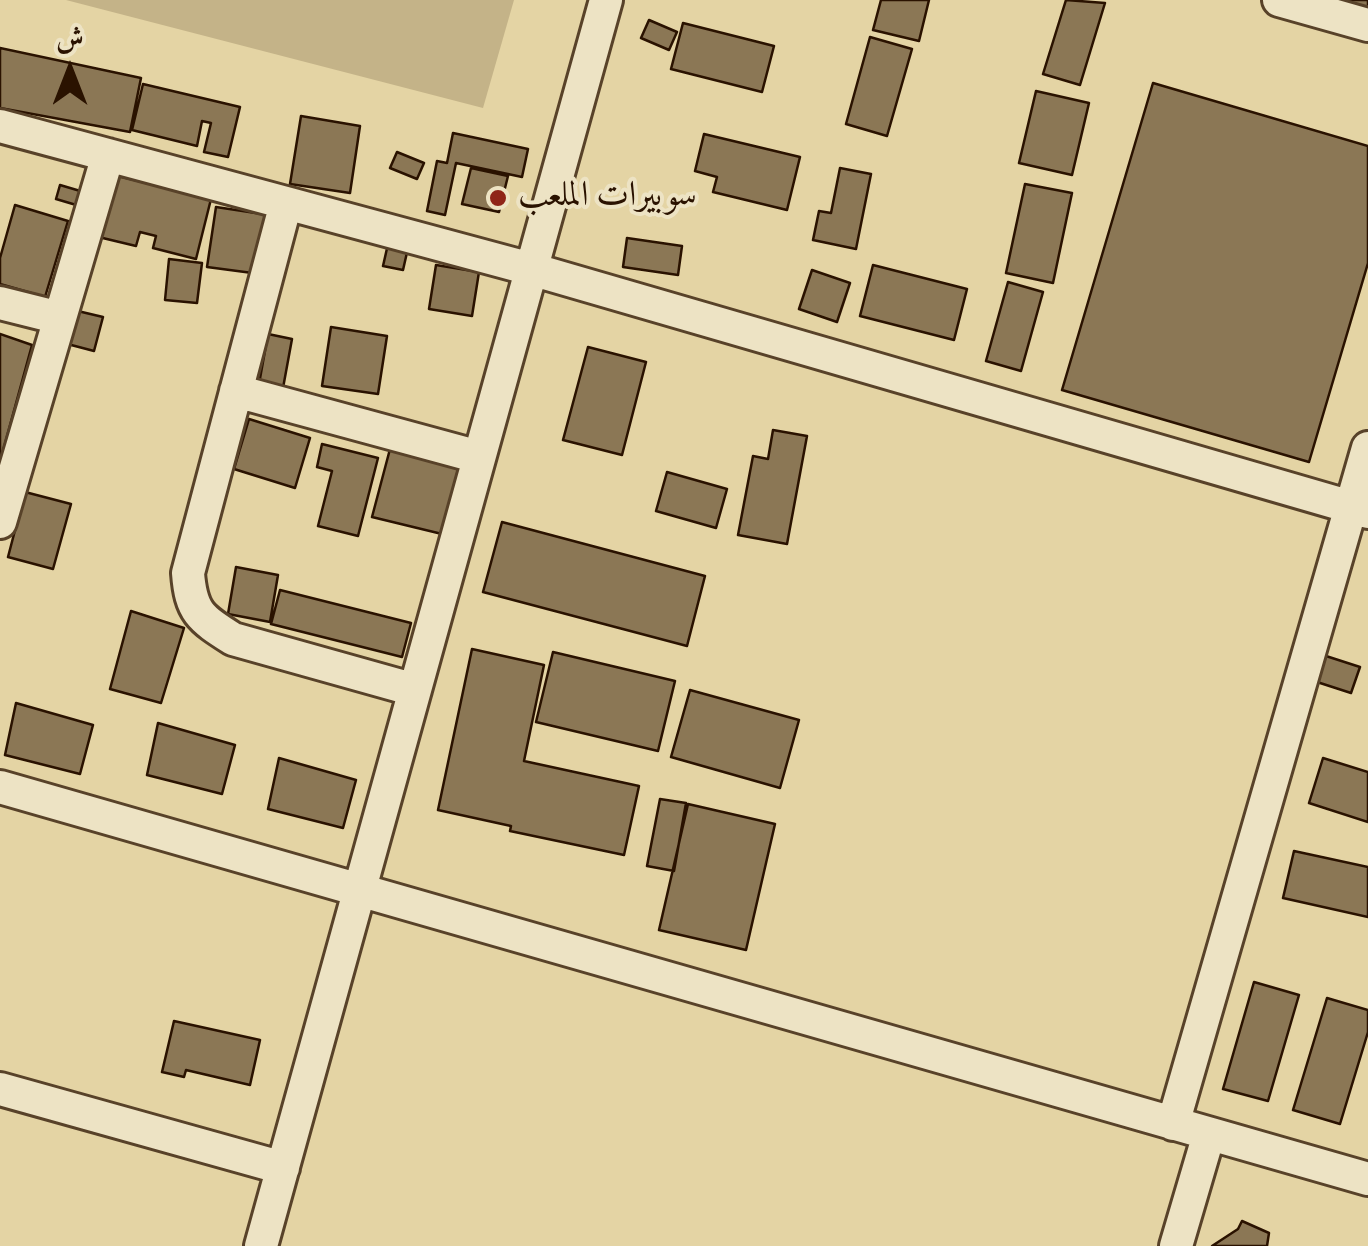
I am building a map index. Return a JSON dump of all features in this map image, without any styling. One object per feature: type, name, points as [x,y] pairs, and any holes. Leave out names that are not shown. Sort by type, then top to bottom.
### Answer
[{"type":"street","points":[[261,1246],[606,0]]},
{"type":"street","points":[[1279,0],[1368,25]]},
{"type":"street","points":[[0,126],[531,270],[1360,510]]},
{"type":"street","points":[[0,522],[108,155]]},
{"type":"street","points":[[286,203],[188,573],[190,602],[209,624],[233,639],[415,690]]},
{"type":"street","points":[[0,303],[60,318]]},
{"type":"street","points":[[236,390],[479,457]]},
{"type":"street","points":[[1172,1124],[1360,510],[1368,448]]},
{"type":"street","points":[[0,786],[1368,1178]]},
{"type":"street","points":[[0,1089],[282,1168]]},
{"type":"street","points":[[1176,1246],[1209,1134]]},
{"type":"shaded area","points":[[66,0],[514,0],[483,108]]},
{"type":"building","points":[[881,0],[929,0],[919,41],[873,30]]},
{"type":"building","points":[[1066,0],[1105,3],[1080,85],[1043,74]]},
{"type":"building","points":[[1336,0],[1368,0],[1368,8],[1365,14]]},
{"type":"building","points":[[649,20],[677,32],[669,50],[641,38]]},
{"type":"building","points":[[683,23],[774,46],[762,92],[671,69]]},
{"type":"building","points":[[870,37],[912,49],[887,136],[846,124]]},
{"type":"building","points":[[0,48],[141,78],[130,132],[0,108]]},
{"type":"building","points":[[1153,83],[1368,146],[1368,263],[1309,462],[1062,390]]},
{"type":"building","points":[[143,84],[240,107],[228,157],[204,152],[211,123],[202,121],[197,146],[132,130]]},
{"type":"building","points":[[1036,91],[1089,103],[1072,175],[1019,163]]},
{"type":"building","points":[[301,116],[360,126],[350,193],[290,184]]},
{"type":"building","points":[[453,133],[528,149],[522,177],[456,163],[445,215],[427,211],[437,161],[447,163]]},
{"type":"building","points":[[704,134],[800,157],[787,210],[713,192],[717,177],[695,171]]},
{"type":"building","points":[[397,152],[424,163],[417,179],[390,168]]},
{"type":"building","points":[[471,168],[508,176],[499,212],[462,204]]},
{"type":"building","points":[[840,168],[871,174],[856,249],[813,240],[819,211],[831,213]]},
{"type":"building","points":[[102,172],[211,199],[196,259],[153,248],[156,236],[140,232],[136,246],[86,234]]},
{"type":"building","points":[[1025,184],[1072,193],[1053,283],[1006,273]]},
{"type":"building","points":[[60,185],[87,193],[83,207],[56,199]]},
{"type":"building","points":[[15,205],[68,221],[45,297],[0,284],[0,258]]},
{"type":"building","points":[[216,207],[269,215],[260,274],[207,267]]},
{"type":"building","points":[[627,238],[682,246],[678,275],[623,267]]},
{"type":"building","points":[[388,244],[408,248],[403,270],[383,266]]},
{"type":"building","points":[[169,259],[202,263],[197,303],[165,300]]},
{"type":"building","points":[[436,265],[479,272],[472,316],[429,309]]},
{"type":"building","points":[[873,265],[967,289],[954,340],[860,316]]},
{"type":"building","points":[[812,270],[850,283],[837,322],[799,309]]},
{"type":"building","points":[[1008,282],[1043,292],[1021,371],[986,361]]},
{"type":"building","points":[[65,308],[103,317],[94,351],[56,341]]},
{"type":"building","points":[[331,327],[387,336],[378,394],[322,386]]},
{"type":"building","points":[[0,334],[32,345],[0,462]]},
{"type":"building","points":[[268,334],[292,339],[283,388],[259,384]]},
{"type":"building","points":[[588,347],[646,362],[622,455],[563,440]]},
{"type":"building","points":[[249,419],[310,438],[295,488],[234,469]]},
{"type":"building","points":[[773,430],[807,436],[787,544],[738,535],[753,456],[768,459]]},
{"type":"building","points":[[322,444],[378,458],[358,536],[318,526],[332,471],[317,467]]},
{"type":"building","points":[[390,449],[459,466],[442,534],[372,517]]},
{"type":"building","points":[[667,472],[727,489],[716,528],[656,511]]},
{"type":"building","points":[[25,492],[71,504],[53,569],[8,557]]},
{"type":"building","points":[[502,522],[705,576],[687,646],[483,592]]},
{"type":"building","points":[[236,567],[278,575],[270,622],[228,614]]},
{"type":"building","points":[[280,590],[411,623],[402,657],[271,624]]},
{"type":"building","points":[[131,611],[184,628],[161,703],[110,689]]},
{"type":"building","points":[[472,649],[544,665],[524,761],[639,786],[624,855],[510,831],[511,826],[438,810]]},
{"type":"building","points":[[553,652],[675,681],[658,751],[536,722]]},
{"type":"building","points":[[1326,656],[1360,667],[1351,693],[1317,682]]},
{"type":"building","points":[[690,690],[799,720],[780,788],[671,757]]},
{"type":"building","points":[[16,703],[93,725],[80,774],[5,755]]},
{"type":"building","points":[[158,723],[235,745],[222,794],[147,775]]},
{"type":"building","points":[[279,758],[356,780],[343,828],[268,809]]},
{"type":"building","points":[[1323,758],[1368,772],[1368,822],[1309,803]]},
{"type":"building","points":[[660,799],[686,803],[674,871],[647,866]]},
{"type":"building","points":[[688,804],[775,824],[746,950],[659,930]]},
{"type":"building","points":[[1294,851],[1368,867],[1368,917],[1283,898]]},
{"type":"building","points":[[1254,982],[1299,995],[1268,1101],[1223,1089]]},
{"type":"building","points":[[1327,998],[1368,1010],[1368,1032],[1340,1124],[1293,1110]]},
{"type":"building","points":[[174,1021],[260,1040],[250,1085],[186,1070],[184,1077],[162,1072]]},
{"type":"building","points":[[1242,1221],[1269,1233],[1267,1246],[1212,1246],[1238,1229]]},
{"type":"place","name":"سوبيرات الملعب","points":[[498,198]]}]
